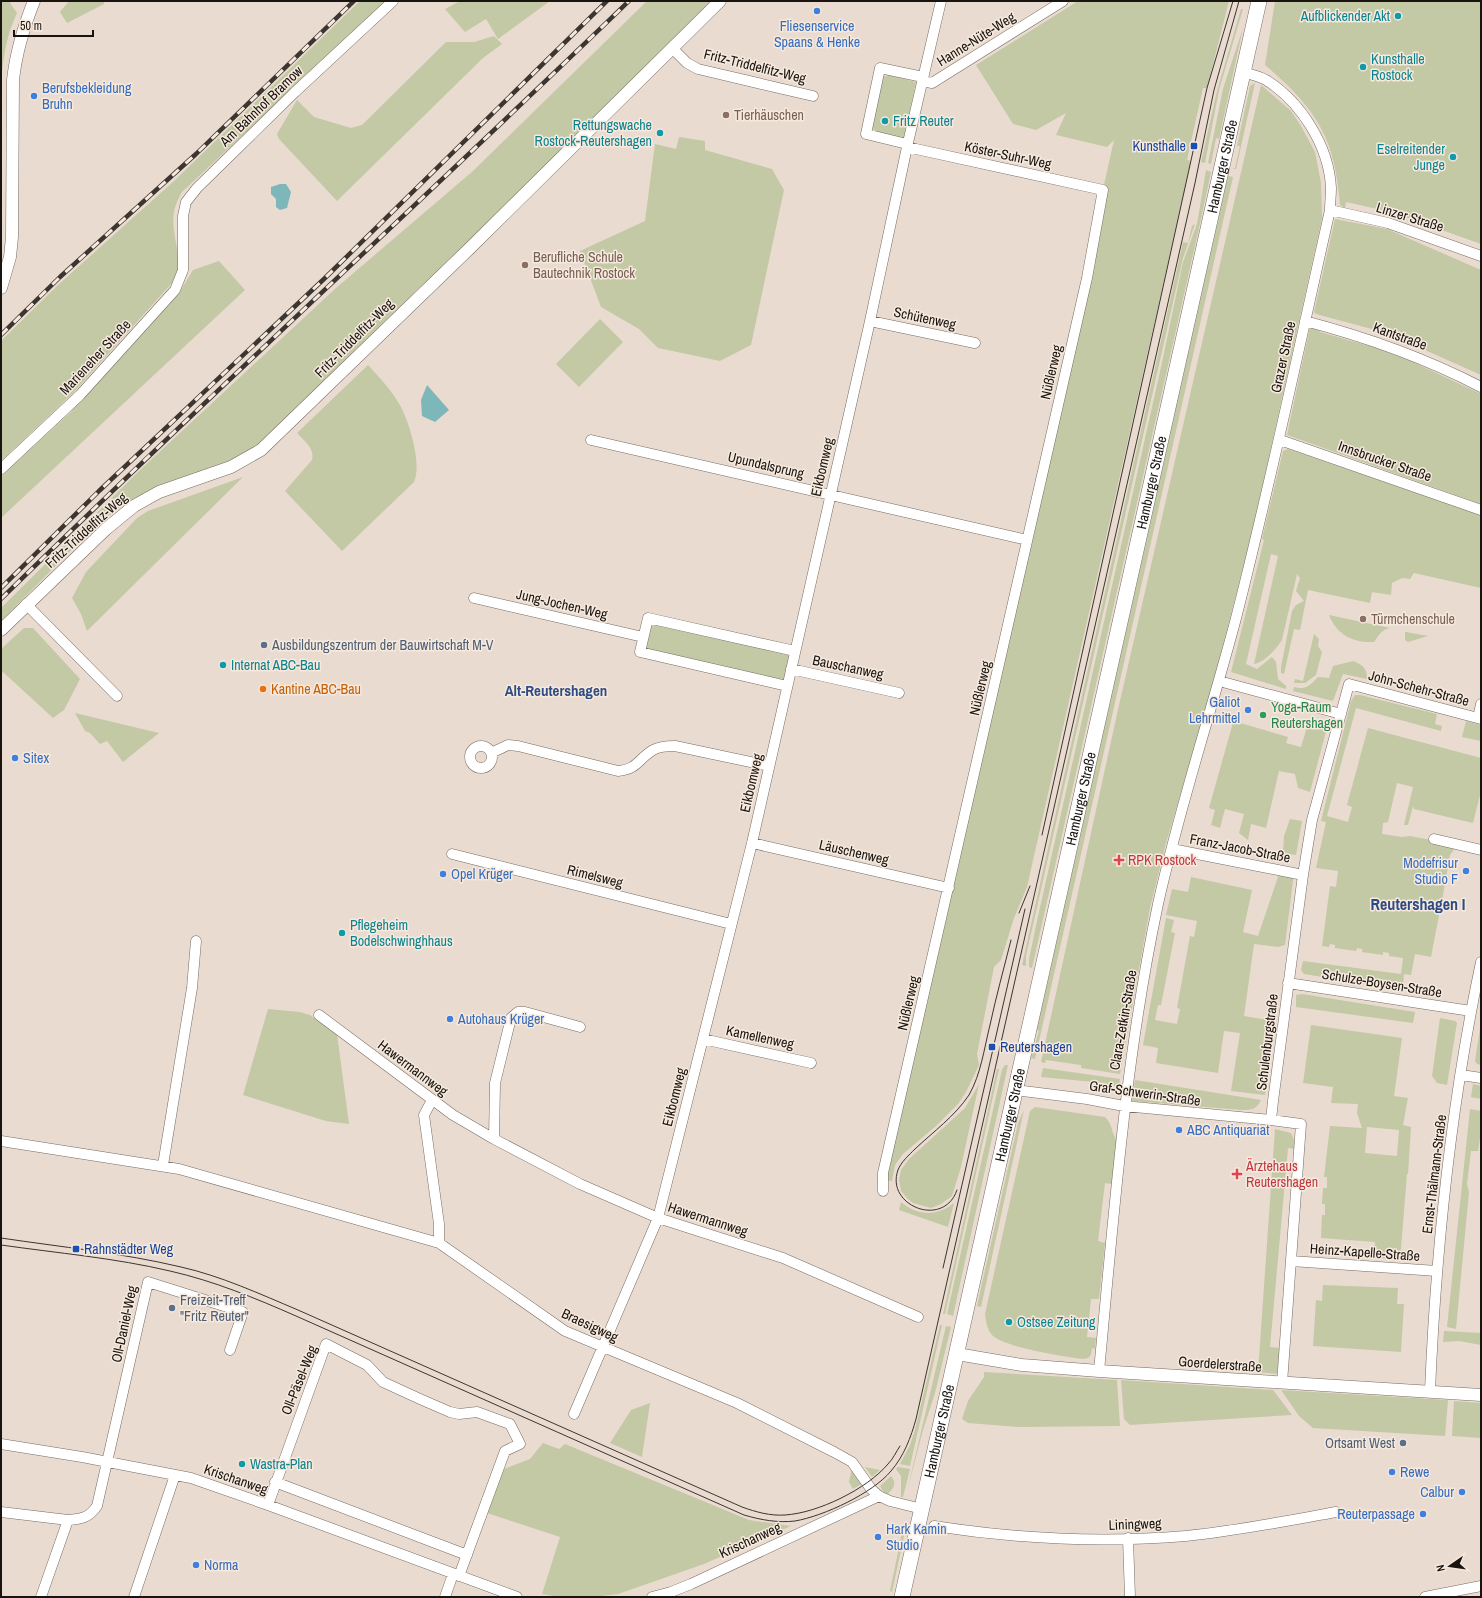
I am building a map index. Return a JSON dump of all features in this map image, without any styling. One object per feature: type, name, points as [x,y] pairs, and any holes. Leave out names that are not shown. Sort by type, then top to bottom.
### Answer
[{"type":"main road","name":"Hamburger Straße","points":[[902,1597],[1259,1]]},
{"type":"street","points":[[1,288],[10,257],[12,237],[13,80],[15,60],[34,1]]},
{"type":"street","name":"Am Bahnhof Bramow","points":[[183,249],[183,216],[186,202],[197,188],[295,92],[393,1]]},
{"type":"street","name":"Fritz-Triddelfitz-Weg","points":[[1,630],[26,604],[106,529],[134,506],[159,492],[231,467],[261,450],[470,248],[720,1]]},
{"type":"street","name":"Eikbomweg","points":[[574,1414],[658,1218],[730,924],[752,842],[870,321],[907,146],[941,1]]},
{"type":"street","name":"Hanne-Nüte-Weg","points":[[923,79],[932,83],[1063,1]]},
{"type":"street","name":"Fritz-Triddelfitz-Weg","points":[[672,48],[687,63],[698,68],[813,96]]},
{"type":"street","points":[[907,146],[866,134],[880,68],[923,79]]},
{"type":"street","name":"Grazer Straße","points":[[1219,681],[1280,440],[1330,210],[1331,188],[1328,167],[1320,145],[1310,126],[1287,97],[1266,80],[1242,72]]},
{"type":"street","name":"Köster-Suhr-Weg","points":[[907,146],[1104,190]]},
{"type":"street","name":"Nüßlerweg","points":[[883,1190],[883,1173],[949,888],[1086,278],[1104,190]]},
{"type":"street","name":"Linzer Straße","points":[[1330,210],[1388,223],[1481,256]]},
{"type":"street","name":"Marieneher Straße","points":[[1,469],[80,395],[174,290],[183,270],[183,249]]},
{"type":"street","name":"Schütenweg","points":[[870,321],[975,343]]},
{"type":"street","name":"Kantstraße","points":[[1305,321],[1337,329],[1416,356],[1481,387]]},
{"type":"street","name":"Upundalsprung","points":[[591,440],[1027,540]]},
{"type":"street","name":"Innsbrucker Straße","points":[[1280,440],[1481,510]]},
{"type":"street","name":"Jung-Jochen-Weg","points":[[474,598],[643,637]]},
{"type":"street","points":[[26,604],[117,696]]},
{"type":"street","points":[[787,686],[640,652],[643,637],[648,618],[795,651]]},
{"type":"street","name":"Bauschanweg","points":[[791,669],[899,693]]},
{"type":"street","points":[[1219,681],[1341,714]]},
{"type":"street","name":"Clara-Zetkin-Straße","points":[[1100,1366],[1124,1106],[1149,954],[1172,849],[1219,681]]},
{"type":"street","name":"Schulenburgstraße","points":[[1271,1120],[1288,983],[1312,820],[1349,684]]},
{"type":"street","name":"John-Schehr-Straße","points":[[1349,684],[1479,719]]},
{"type":"street","points":[[1479,719],[1481,704]]},
{"type":"street","points":[[491,752],[508,745],[518,746],[618,771],[628,770],[636,766],[654,750],[663,746],[676,746],[769,766]]},
{"type":"street","points":[[1434,840],[1481,850]]},
{"type":"street","name":"Läuschenweg","points":[[752,842],[949,888]]},
{"type":"street","name":"Franz-Jacob-Straße","points":[[1172,849],[1303,875]]},
{"type":"street","name":"Rimelsweg","points":[[452,854],[730,924]]},
{"type":"street","points":[[163,1165],[192,988],[196,941]]},
{"type":"street","name":"Ernst-Thälmann-Straße","points":[[1430,1391],[1437,1271],[1450,1151],[1471,1011],[1481,962]]},
{"type":"street","name":"Schulze-Boysen-Straße","points":[[1288,983],[1471,1011]]},
{"type":"street","points":[[494,1140],[495,1083],[511,1018],[518,1012],[525,1012],[580,1027]]},
{"type":"street","name":"Hawermannweg","points":[[319,1015],[432,1100],[494,1140],[580,1184],[658,1218],[782,1258],[918,1317]]},
{"type":"street","name":"Kamellenweg","points":[[703,1039],[810,1063]]},
{"type":"street","points":[[1461,1075],[1481,1078]]},
{"type":"street","name":"Graf-Schwerin-Straße","points":[[1015,1090],[1087,1099],[1124,1106],[1271,1120]]},
{"type":"street","points":[[1,1141],[163,1165],[210,1177],[439,1243],[439,1224],[424,1114],[432,1100]]},
{"type":"street","points":[[1271,1120],[1301,1124],[1282,1383]]},
{"type":"street","name":"Braesigweg","points":[[439,1243],[565,1331],[737,1403],[852,1462],[871,1489],[879,1496]]},
{"type":"street","name":"Heinz-Kapelle-Straße","points":[[1291,1261],[1437,1271]]},
{"type":"street","name":"Oll-Daniel-Weg","points":[[1,1512],[68,1520],[83,1519],[91,1514],[97,1506],[148,1282],[243,1312],[230,1350]]},
{"type":"street","name":"Oll-Päsel-Weg","points":[[268,1504],[326,1344],[367,1365],[383,1382],[420,1399],[450,1412],[459,1414],[477,1412],[510,1424],[520,1444],[506,1451],[467,1555]]},
{"type":"street","name":"Goerdelerstraße","points":[[957,1354],[1022,1365],[1100,1366],[1282,1383],[1481,1395]]},
{"type":"street","name":"Krischanweg","points":[[1,1444],[191,1478],[268,1504],[517,1597]]},
{"type":"street","points":[[134,1597],[175,1475]]},
{"type":"street","points":[[275,1482],[467,1555],[445,1597]]},
{"type":"street","points":[[879,1496],[890,1501],[922,1509]]},
{"type":"street","name":"Krischanweg","points":[[652,1597],[671,1592],[691,1584],[879,1496]]},
{"type":"street","name":"Liningweg","points":[[934,1526],[978,1533],[1052,1539],[1186,1536],[1245,1528],[1336,1512]]},
{"type":"street","points":[[41,1597],[68,1520]]},
{"type":"street","points":[[1128,1538],[1130,1597]]},
{"type":"street","points":[[1425,1597],[1481,1586]]},
{"type":"green space","points":[[1,1],[12,1],[10,3],[17,13],[10,30],[1,84]]},
{"type":"green space","points":[[69,1],[104,1],[104,4],[67,23],[60,12]]},
{"type":"green space","points":[[360,1],[386,1],[182,192],[174,211],[173,220],[179,266],[172,283],[73,393],[1,461],[1,341],[59,284],[174,181]]},
{"type":"green space","points":[[460,1],[550,1],[498,39],[486,19],[465,32],[445,9]]},
{"type":"green space","points":[[647,1],[711,1],[468,243],[420,287],[260,443],[230,462],[134,498],[98,523],[1,621],[1,608],[139,471],[336,288],[473,171]]},
{"type":"green space","points":[[1078,1],[1229,1],[1207,88],[1203,88],[1187,160],[1191,161],[1027,887],[1014,918],[1001,960],[994,967],[977,1054],[979,1065],[966,1092],[958,1104],[936,1126],[903,1154],[895,1165],[892,1181],[882,1180],[1114,140],[1107,147],[1056,135],[1066,113],[1036,130],[1013,124],[976,65]]},
{"type":"green space","points":[[1275,1],[1481,1],[1481,244],[1391,212],[1346,202],[1345,208],[1340,205],[1333,161],[1328,142],[1320,126],[1298,96],[1265,65]]},
{"type":"green space","points":[[1241,9],[1243,9],[1219,90],[1205,163],[1201,162],[1217,91]]},
{"type":"green space","points":[[1243,28],[1219,139],[1216,138],[1211,164],[1208,163],[1223,89]]},
{"type":"green space","points":[[494,36],[502,44],[483,58],[337,201],[279,139],[277,134],[297,100],[314,117],[351,128],[362,125],[446,42],[474,42]]},
{"type":"green space","points":[[889,75],[916,82],[904,137],[901,139],[876,133],[872,127],[882,77]]},
{"type":"green space","points":[[1255,83],[1236,169],[1232,168],[1235,168],[1240,146],[1237,146],[1250,86]]},
{"type":"green space","points":[[1261,85],[1291,111],[1315,152],[1321,183],[1322,218],[1251,537],[1211,691],[1166,843],[1150,908],[1120,1074],[1081,1068],[1081,1065],[1046,1060],[1045,1063],[1041,1062],[1117,714]]},
{"type":"green space","points":[[679,137],[705,141],[705,150],[772,169],[784,190],[751,345],[720,361],[658,348],[639,329],[601,307],[580,251],[645,221],[655,144],[676,149]]},
{"type":"green space","points":[[1206,170],[1211,172],[1201,219],[1032,968],[1029,967],[1029,959],[1037,921],[1163,358],[1183,262],[1197,224]]},
{"type":"green space","points":[[1228,176],[1233,177],[1035,1059],[1031,1058],[1039,1031],[1037,1030]]},
{"type":"green space","points":[[1335,219],[1387,229],[1481,270],[1481,375],[1379,331],[1316,314],[1314,312]]},
{"type":"green space","points":[[1195,224],[1183,258],[1026,956],[1026,966],[1022,965],[1183,242],[1188,243],[1192,226]]},
{"type":"green space","points":[[219,261],[245,290],[1,518],[1,476],[71,412],[98,380],[179,293],[193,270]]},
{"type":"green space","points":[[600,319],[623,342],[579,387],[556,364]]},
{"type":"green space","points":[[1311,322],[1320,332],[1373,347],[1411,361],[1481,394],[1481,504],[1287,435]]},
{"type":"green space","points":[[368,365],[382,380],[401,407],[414,444],[417,465],[416,474],[414,482],[342,551],[285,491],[312,460],[313,456],[306,442],[297,433]]},
{"type":"green space","points":[[1288,449],[1481,515],[1481,588],[1414,573],[1410,579],[1402,578],[1392,583],[1391,595],[1372,592],[1370,603],[1308,590],[1300,630],[1294,629],[1284,674],[1281,673],[1281,667],[1292,611],[1296,605],[1304,601],[1296,591],[1300,578],[1297,574],[1282,640],[1266,658],[1254,664],[1278,556],[1271,554],[1246,664],[1257,669],[1272,657],[1276,662],[1278,679],[1286,686],[1286,689],[1231,672],[1264,540],[1262,539],[1283,451]]},
{"type":"green space","points":[[243,477],[87,631],[81,614],[72,598],[86,572],[137,518],[148,511]]},
{"type":"green space","points":[[1329,615],[1390,628],[1382,631],[1374,642],[1359,641],[1341,633],[1332,622]]},
{"type":"green space","points":[[655,624],[791,654],[784,684],[644,649],[650,627]]},
{"type":"green space","points":[[24,628],[33,628],[80,679],[64,710],[53,718],[3,672],[1,674],[1,649]]},
{"type":"green space","points":[[1405,632],[1428,636],[1408,642],[1405,640]]},
{"type":"green space","points":[[1314,634],[1319,639],[1318,646],[1322,652],[1316,675],[1305,683],[1294,683],[1295,679],[1303,681]]},
{"type":"green space","points":[[1353,661],[1364,667],[1367,679],[1343,674],[1333,701],[1293,691],[1294,687],[1305,688],[1318,677],[1329,678],[1333,666]]},
{"type":"green space","points":[[1355,695],[1437,714],[1435,724],[1442,726],[1441,731],[1356,708],[1327,816],[1348,822],[1352,807],[1347,805],[1368,728],[1481,758],[1481,791],[1473,823],[1414,809],[1413,806],[1408,825],[1404,825],[1413,787],[1397,783],[1388,822],[1383,823],[1382,834],[1402,837],[1410,836],[1457,845],[1450,855],[1446,878],[1444,878],[1443,884],[1445,884],[1431,957],[1415,954],[1411,975],[1404,974],[1403,988],[1401,990],[1304,974],[1301,970],[1303,961],[1401,974],[1403,958],[1389,956],[1389,953],[1383,952],[1383,955],[1362,952],[1362,949],[1357,948],[1356,951],[1335,948],[1335,945],[1330,944],[1329,947],[1322,946],[1330,886],[1336,887],[1338,871],[1316,868],[1326,822],[1321,821],[1351,701]]},
{"type":"green space","points":[[75,713],[159,733],[123,762],[107,741],[100,744],[90,733],[85,731]]},
{"type":"green space","points":[[1234,719],[1240,721],[1240,723],[1288,737],[1286,743],[1301,747],[1308,724],[1328,724],[1310,792],[1298,788],[1295,774],[1279,771],[1266,828],[1251,824],[1248,840],[1239,833],[1244,814],[1225,809],[1220,828],[1211,825],[1215,810],[1209,808]]},
{"type":"green space","points":[[1466,721],[1481,725],[1481,741],[1462,737]]},
{"type":"green space","points":[[1290,819],[1302,821],[1296,855],[1283,853],[1284,836]]},
{"type":"green space","points":[[1280,871],[1294,873],[1285,945],[1278,947],[1254,944],[1244,1016],[1274,1021],[1265,1095],[1231,1091],[1240,1033],[1224,1031],[1218,1073],[1156,1063],[1158,1048],[1143,1045],[1166,918],[1174,920],[1171,932],[1175,933],[1161,1005],[1158,1005],[1155,1020],[1177,1024],[1180,1009],[1177,1008],[1190,936],[1194,937],[1197,921],[1166,915],[1172,889],[1188,892],[1191,877],[1252,890],[1243,932],[1258,936]]},
{"type":"green space","points":[[1302,994],[1415,1012],[1413,1023],[1296,1007],[1296,995]]},
{"type":"green space","points":[[268,1009],[300,1012],[310,1015],[337,1034],[349,1124],[326,1121],[243,1095]]},
{"type":"green space","points":[[1440,1018],[1455,1021],[1457,1023],[1447,1085],[1437,1083],[1432,1076]]},
{"type":"green space","points":[[1481,1022],[1481,1065],[1477,1064],[1475,1061]]},
{"type":"green space","points":[[1311,1025],[1402,1038],[1394,1096],[1408,1098],[1403,1125],[1411,1127],[1400,1260],[1374,1257],[1375,1242],[1321,1238],[1322,1215],[1325,1215],[1325,1204],[1322,1204],[1323,1188],[1327,1188],[1327,1177],[1324,1177],[1330,1126],[1362,1128],[1357,1113],[1358,1104],[1331,1103],[1333,1087],[1303,1083]],"holes":[[[1367,1127],[1399,1130],[1397,1156],[1365,1153]]]},
{"type":"green space","points":[[1005,1065],[1008,1065],[953,1316],[947,1314],[1002,1070]]},
{"type":"green space","points":[[1043,1068],[1120,1079],[1119,1085],[1115,1086],[1106,1085],[1105,1083],[1041,1077]]},
{"type":"green space","points":[[997,1069],[999,1069],[945,1314],[943,1314]]},
{"type":"green space","points":[[1135,1080],[1261,1100],[1258,1105],[1249,1110],[1132,1101]]},
{"type":"green space","points":[[979,1084],[961,1167],[952,1196],[941,1204],[931,1208],[913,1203],[901,1191],[899,1180],[901,1170],[909,1159],[965,1108]]},
{"type":"green space","points":[[1473,1084],[1481,1086],[1481,1099],[1471,1097]]},
{"type":"green space","points":[[1035,1107],[1105,1117],[1110,1123],[1113,1134],[1117,1140],[1112,1184],[1105,1183],[1098,1241],[1105,1243],[1099,1299],[1091,1299],[1087,1337],[1096,1338],[1095,1349],[1092,1348],[1090,1356],[1084,1359],[1035,1351],[1008,1344],[992,1335],[986,1322],[985,1314],[1030,1111]]},
{"type":"green space","points":[[1470,1109],[1481,1111],[1481,1132],[1478,1151],[1471,1151],[1467,1184],[1469,1192],[1456,1329],[1447,1327]]},
{"type":"green space","points":[[1024,1110],[981,1307],[977,1306],[1018,1123]]},
{"type":"green space","points":[[1275,1129],[1291,1133],[1295,1143],[1295,1149],[1288,1148],[1270,1347],[1280,1348],[1277,1374],[1258,1372]]},
{"type":"green space","points":[[901,1202],[914,1210],[927,1213],[941,1211],[954,1203],[948,1227],[899,1210]]},
{"type":"green space","points":[[1323,1285],[1398,1288],[1397,1304],[1404,1304],[1401,1352],[1313,1346],[1316,1300],[1322,1301]]},
{"type":"green space","points":[[940,1325],[942,1325],[910,1466],[900,1464],[910,1445],[915,1430]]},
{"type":"green space","points":[[946,1326],[951,1327],[935,1393],[923,1430],[907,1491]]},
{"type":"green space","points":[[1444,1331],[1481,1333],[1481,1345],[1459,1341],[1443,1342]]},
{"type":"green space","points":[[984,1372],[1117,1380],[1120,1426],[1019,1427],[968,1423],[962,1419],[968,1401],[984,1377]]},
{"type":"green space","points":[[1121,1380],[1273,1390],[1292,1415],[1130,1425],[1124,1419]]},
{"type":"green space","points":[[1281,1390],[1448,1400],[1445,1436],[1313,1428],[1299,1416]]},
{"type":"green space","points":[[1454,1401],[1481,1403],[1481,1438],[1452,1436]]},
{"type":"green space","points":[[650,1403],[642,1457],[610,1443],[631,1410]]},
{"type":"green space","points":[[543,1443],[559,1449],[565,1444],[749,1520],[791,1526],[704,1564],[618,1594],[594,1597],[560,1597],[542,1594],[560,1537],[487,1513],[504,1469],[530,1459]]},
{"type":"green space","points":[[852,1467],[863,1483],[853,1489],[849,1482]]},
{"type":"green space","points":[[865,1467],[880,1470],[872,1477]]},
{"type":"green space","points":[[898,1467],[910,1469],[903,1497],[901,1497],[901,1476],[896,1469]]},
{"type":"green space","points":[[891,1476],[894,1481],[894,1485],[888,1494],[885,1494],[880,1486]]},
{"type":"green space","points":[[902,1533],[904,1536],[892,1592],[890,1591]]},
{"type":"water","points":[[286,184],[291,192],[287,208],[280,210],[276,207],[276,199],[271,194],[271,187]]},
{"type":"water","points":[[427,385],[449,410],[435,422],[422,416],[421,400]]},
{"type":"tram line","points":[[1042,835],[1207,88],[1233,1]]},
{"type":"tram line","points":[[1,1245],[149,1266],[186,1275],[234,1290],[750,1517],[782,1522],[795,1521],[820,1514],[860,1495],[883,1479],[891,1471],[903,1453],[916,1419],[1195,183],[1214,90],[1239,1]]},
{"type":"tram line","points":[[1019,913],[1030,886]]},
{"type":"tram line","points":[[943,1268],[1025,909]]},
{"type":"tram line","points":[[957,1190],[950,1202],[940,1208],[929,1210],[918,1208],[908,1202],[900,1194],[896,1183],[898,1170],[908,1156],[944,1124],[957,1110],[969,1095],[973,1087],[982,1061],[1011,940]]},
{"type":"tram line","points":[[1,1238],[159,1262],[226,1280],[298,1310],[742,1507],[763,1513],[785,1515],[812,1510],[827,1505],[855,1491],[868,1482],[890,1462],[900,1446]]},
{"type":"railway","points":[[1,335],[60,277],[196,154],[354,1]]},
{"type":"railway","points":[[1,588],[99,491],[325,278],[607,1]]},
{"type":"railway","points":[[1,599],[629,1]]},
{"type":"place","name":"Fliesenservice Spaans & Henke","points":[[817,11]]},
{"type":"place","name":"Aufblickender Akt","points":[[1398,16]]},
{"type":"place","name":"Kunsthalle Rostock","points":[[1363,67]]},
{"type":"place","name":"Berufsbekleidung Bruhn","points":[[34,96]]},
{"type":"place","name":"Tierhäuschen","points":[[726,115]]},
{"type":"place","name":"Fritz Reuter","points":[[885,121]]},
{"type":"place","name":"Rettungswache Rostock-Reutershagen","points":[[660,133]]},
{"type":"place","name":"Kunsthalle","points":[[1194,146]]},
{"type":"place","name":"Eselreitender Junge","points":[[1453,157]]},
{"type":"place","name":"Berufliche Schule Bautechnik Rostock","points":[[525,265]]},
{"type":"place","name":"Türmchenschule","points":[[1363,619]]},
{"type":"place","name":"Ausbildungszentrum der Bauwirtschaft M-V","points":[[264,645]]},
{"type":"place","name":"Internat ABC-Bau","points":[[223,665]]},
{"type":"place","name":"Kantine ABC-Bau","points":[[263,689]]},
{"type":"place","name":"Galiot Lehrmittel","points":[[1248,710]]},
{"type":"place","name":"Yoga-Raum Reutershagen","points":[[1263,715]]},
{"type":"place","name":"Sitex","points":[[15,758]]},
{"type":"place","name":"RPK Rostock","points":[[1119,860]]},
{"type":"place","name":"Modefrisur Studio F","points":[[1466,871]]},
{"type":"place","name":"Opel Krüger","points":[[443,874]]},
{"type":"place","name":"Pflegeheim Bodelschwinghhaus","points":[[342,933]]},
{"type":"place","name":"Autohaus Krüger","points":[[450,1019]]},
{"type":"place","name":"Reutershagen","points":[[992,1047]]},
{"type":"place","name":"ABC Antiquariat","points":[[1179,1130]]},
{"type":"place","name":"Ärztehaus Reutershagen","points":[[1237,1174]]},
{"type":"place","name":"Rahnstädter Weg","points":[[76,1249]]},
{"type":"place","name":"Freizeit-Treff \"Fritz Reuter\"","points":[[172,1308]]},
{"type":"place","name":"Ostsee Zeitung","points":[[1009,1322]]},
{"type":"place","name":"Ortsamt West","points":[[1403,1443]]},
{"type":"place","name":"Wastra-Plan","points":[[242,1464]]},
{"type":"place","name":"Rewe","points":[[1392,1472]]},
{"type":"place","name":"Calbur","points":[[1462,1492]]},
{"type":"place","name":"Reuterpassage","points":[[1423,1514]]},
{"type":"place","name":"Hark Kamin Studio","points":[[878,1537]]},
{"type":"place","name":"Norma","points":[[196,1565]]},
{"type":"district","name":"Alt-Reutershagen","points":[[556,691]]},
{"type":"district","name":"Reutershagen I","points":[[1418,904]]}]
